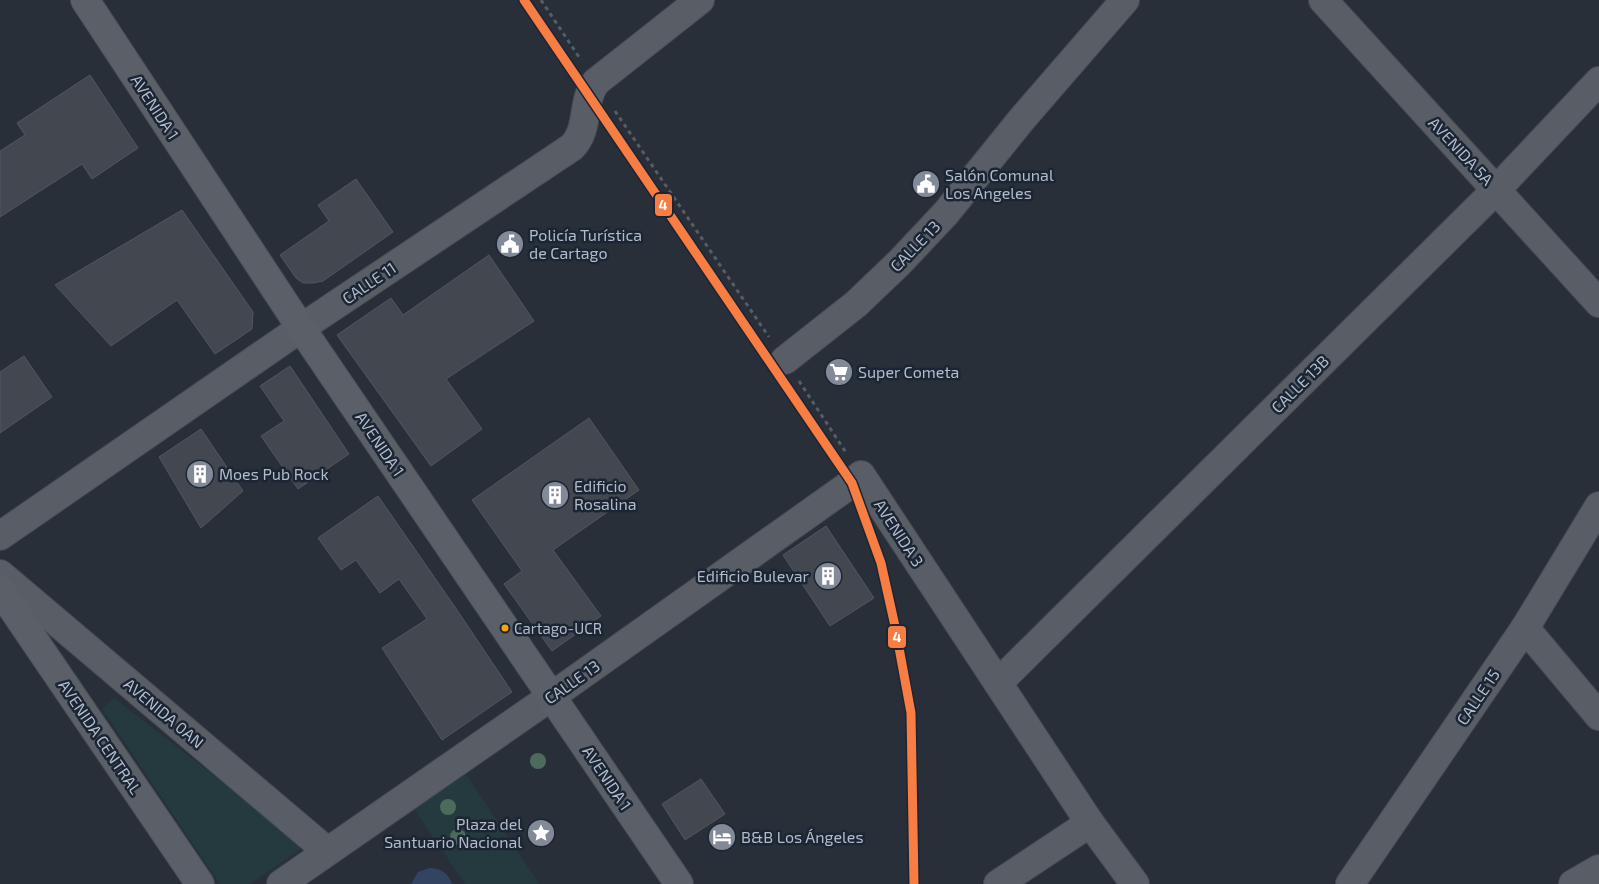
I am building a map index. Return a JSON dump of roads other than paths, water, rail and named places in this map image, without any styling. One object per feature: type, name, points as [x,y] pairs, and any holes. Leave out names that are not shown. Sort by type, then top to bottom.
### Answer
[{"type":"main road","name":"AVENIDA 1","points":[[85,0],[301,328],[679,884]]},
{"type":"main road","name":"AVENIDA CENTRAL","points":[[0,590],[200,884]]},
{"type":"street","name":"CALLE 11","points":[[0,536],[301,328],[572,147],[579,140],[583,132],[588,96],[596,82],[700,0]]},
{"type":"street","name":"CALLE 13","points":[[785,360],[856,304],[946,213],[1022,119],[1125,0]]},
{"type":"street","name":"AVENIDA 5A","points":[[1323,0],[1599,302]]},
{"type":"street","name":"CALLE 13B","points":[[998,683],[1497,189],[1599,81]]},
{"type":"street","name":"CALLE 13","points":[[280,884],[552,696],[861,475]]},
{"type":"street","name":"AVENIDA 3","points":[[861,475],[1090,823],[1135,884]]},
{"type":"street","name":"CALLE 15","points":[[1350,884],[1525,628],[1599,506]]},
{"type":"street","name":"AVENIDA 0AN","points":[[0,574],[327,851]]},
{"type":"street","points":[[1525,628],[1597,710]]},
{"type":"street","points":[[998,884],[1090,823]]},
{"type":"street","points":[[1573,884],[1599,869]]},
{"type":"water","points":[[429,868],[444,872],[452,884],[411,884],[418,872]]},
{"type":"place","name":"Salón Comunal Los Angeles","points":[[926,184]]},
{"type":"place","name":"Policía Turística de Cartago","points":[[510,244]]},
{"type":"place","name":"Super Cometa","points":[[839,372]]},
{"type":"place","name":"Moes Pub Rock","points":[[200,474]]},
{"type":"place","name":"Edificio Rosalina","points":[[555,495]]},
{"type":"place","name":"Edificio Bulevar","points":[[828,576]]},
{"type":"place","name":"Cartago-UCR","points":[[505,628]]},
{"type":"place","name":"Plaza del Santuario Nacional","points":[[541,833]]},
{"type":"place","name":"B&B Los Ángeles","points":[[722,837]]}]
